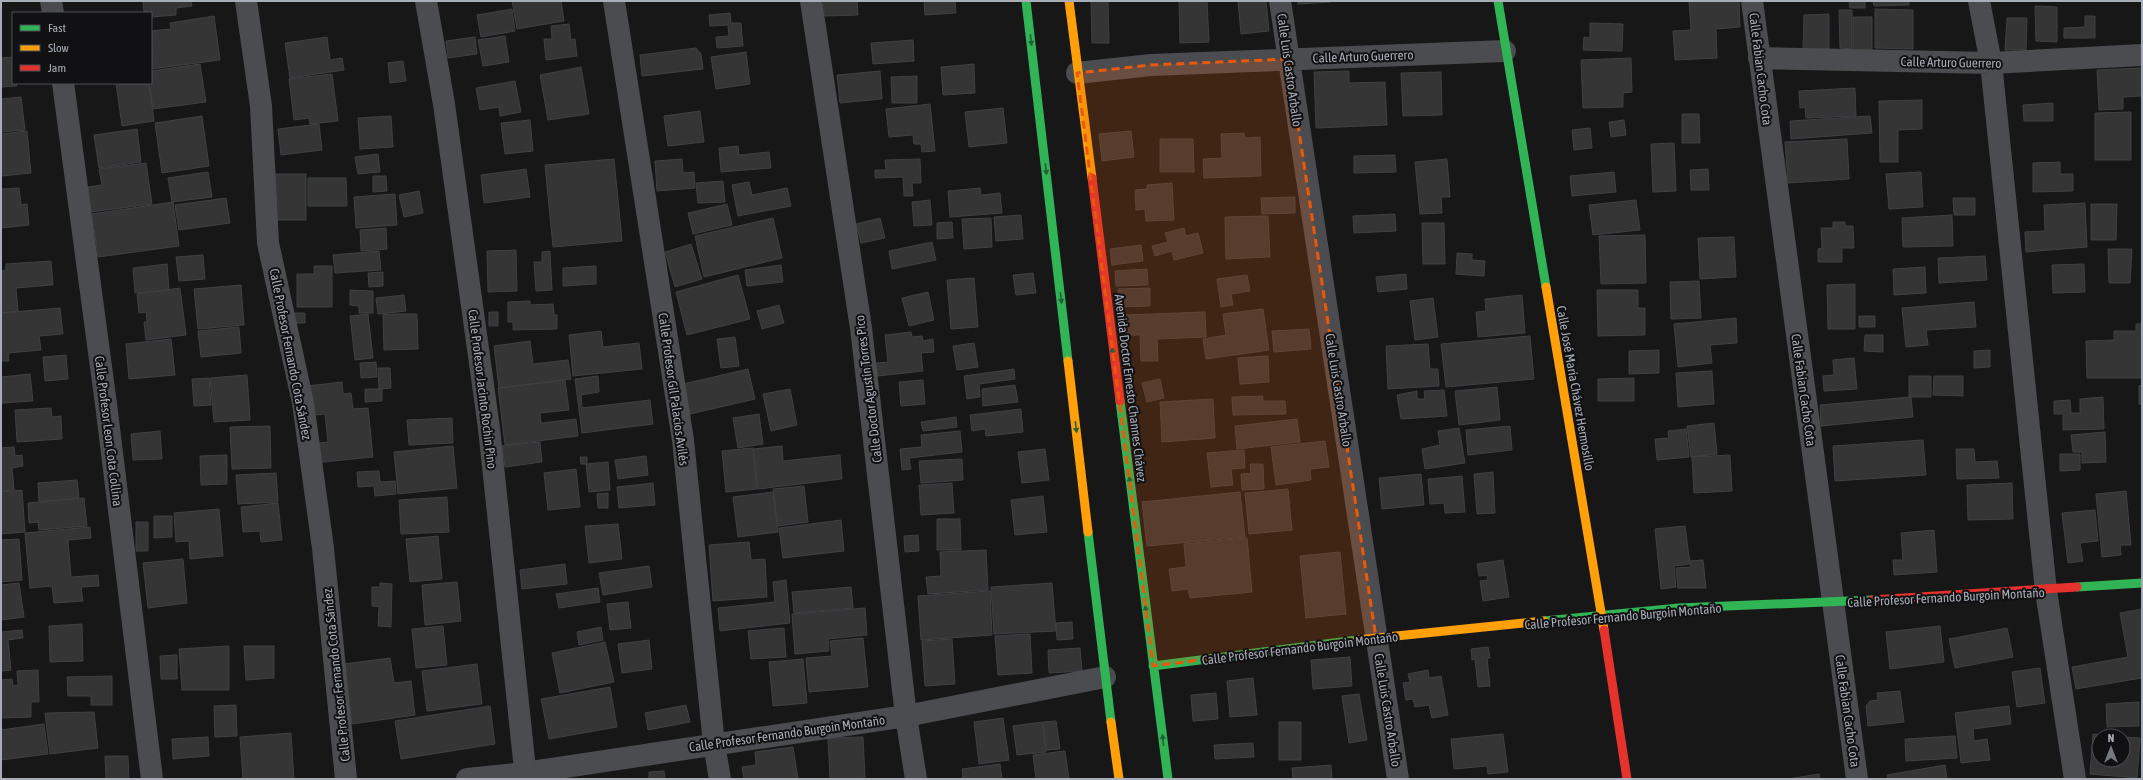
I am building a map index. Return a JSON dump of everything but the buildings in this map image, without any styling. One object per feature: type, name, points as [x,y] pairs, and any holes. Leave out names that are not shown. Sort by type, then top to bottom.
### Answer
[{"type":"street","points":[[51,1],[53,12]]},
{"type":"street","name":"Calle Profesor Fernando Cota Sández","points":[[246,1],[261,106],[268,244],[303,403],[324,548],[346,779]]},
{"type":"street","name":"Calle Profesor Jacinto Rochin Pino","points":[[426,1],[444,104],[489,428],[525,776]]},
{"type":"street","name":"Calle Profesor Gil Palacios Avilés","points":[[614,1],[683,440],[714,744],[720,779]]},
{"type":"street","name":"Calle Doctor Agustín Torres Pico","points":[[811,1],[861,328],[906,716],[916,779]]},
{"type":"street","points":[[1026,1],[1105,677],[1119,779]]},
{"type":"street","name":"Avenida Doctor Ernesto Channes Chávez","points":[[1069,1],[1168,779]]},
{"type":"street","name":"Calle Luis Castro Arballo","points":[[1280,1],[1398,779]]},
{"type":"street","name":"Calle José María Chávez Hermosillo","points":[[1498,1],[1505,51],[1602,617],[1627,779]]},
{"type":"street","name":"Calle Fabian Cacho Cota","points":[[1752,1],[1857,779]]},
{"type":"street","points":[[1980,1],[1991,63],[2046,591],[2075,779]]},
{"type":"street","name":"Calle Arturo Guerrero","points":[[1077,73],[1151,65],[1505,51]]},
{"type":"street","name":"Calle Arturo Guerrero","points":[[1759,58],[1991,63],[2142,54]]},
{"type":"street","name":"Calle Profesor Leon Cota Collina","points":[[63,84],[106,404],[152,779]]},
{"type":"street","name":"Calle Profesor Fernando Burgoin Montaño","points":[[1153,666],[1376,638],[1602,617],[1679,608],[1833,603],[2046,591],[2142,583]]},
{"type":"street","name":"Calle Profesor Fernando Burgoin Montaño","points":[[467,779],[525,776],[714,744],[906,716],[1105,677]]},
{"type":"highlighted area","points":[[1288,59],[1376,638],[1153,666],[1077,73],[1151,65]]},
{"type":"traffic: fast","points":[[1026,1],[1068,361]]},
{"type":"traffic: fast","points":[[1498,1],[1546,287]]},
{"type":"traffic: fast","points":[[1120,401],[1168,779]]},
{"type":"traffic: fast","points":[[1088,532],[1111,722]]},
{"type":"traffic: fast","points":[[2077,587],[2142,583]]},
{"type":"traffic: fast","points":[[1544,621],[1679,608],[1872,600]]},
{"type":"traffic: fast","points":[[1153,666],[1357,640]]},
{"type":"traffic: slow","points":[[1069,1],[1092,178]]},
{"type":"traffic: slow","points":[[1546,287],[1604,630]]},
{"type":"traffic: slow","points":[[1068,361],[1088,532]]},
{"type":"traffic: slow","points":[[1357,640],[1544,621]]},
{"type":"traffic: slow","points":[[1111,722],[1119,779]]},
{"type":"traffic: jam","points":[[1092,178],[1120,401]]},
{"type":"traffic: jam","points":[[1872,600],[2077,587]]},
{"type":"traffic: jam","points":[[1604,630],[1627,779]]}]
